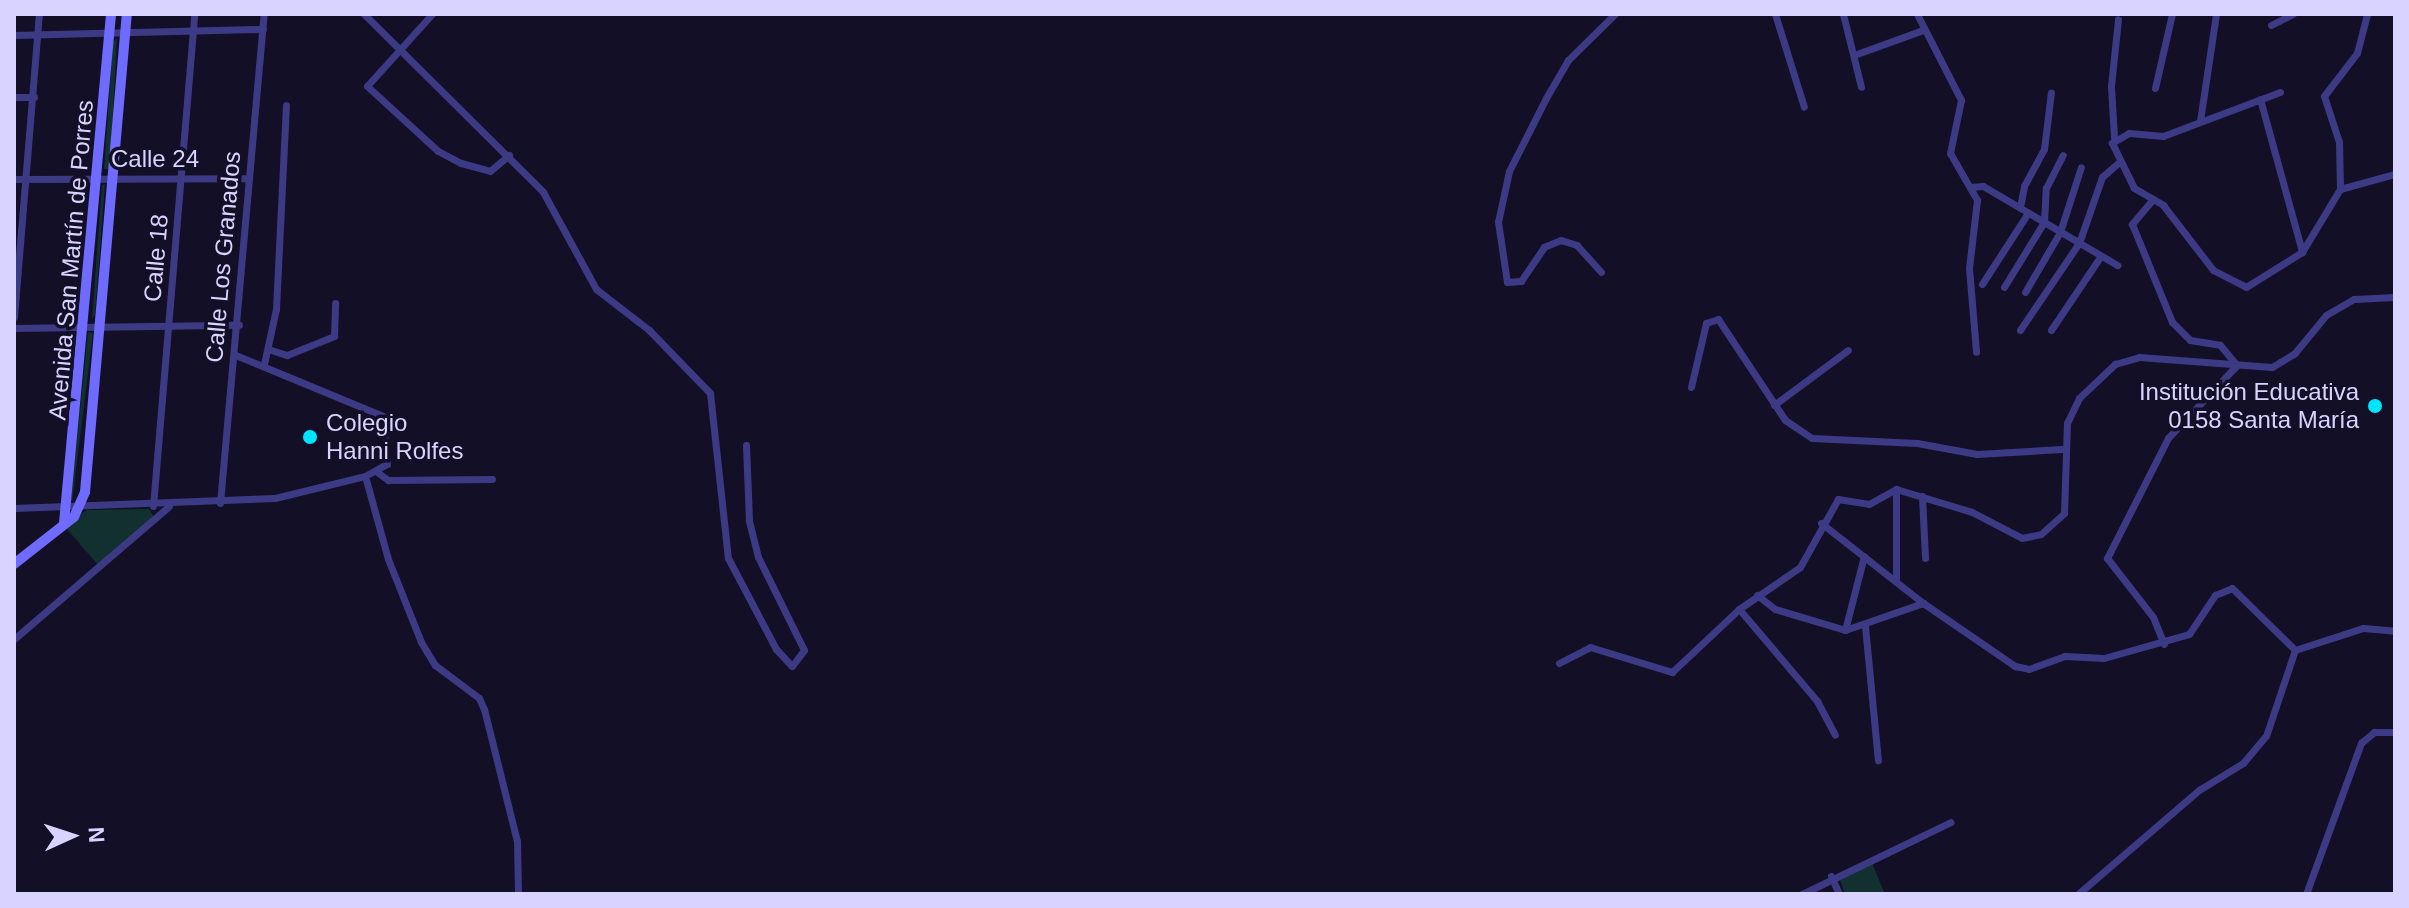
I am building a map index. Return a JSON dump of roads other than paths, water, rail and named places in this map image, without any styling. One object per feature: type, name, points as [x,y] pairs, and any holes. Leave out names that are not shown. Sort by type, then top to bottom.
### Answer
[{"type":"main road","name":"Avenida San Martín de Porres","points":[[64,523],[68,509],[99,179],[111,14]]},
{"type":"main road","name":"Avenida San Martín de Porres","points":[[81,508],[127,14]]},
{"type":"main road","points":[[14,564],[81,508]]},
{"type":"street","points":[[14,317],[28,179],[39,14]]},
{"type":"street","name":"Calle 18","points":[[153,506],[183,179],[194,14]]},
{"type":"street","name":"Calle Los Granados","points":[[220,503],[239,325],[264,14]]},
{"type":"street","points":[[364,14],[509,155],[561,215],[596,289],[649,330],[710,393],[728,558],[776,649],[792,666],[804,650],[758,557],[749,520],[746,445]]},
{"type":"street","points":[[432,14],[367,86],[438,151],[461,163],[490,171],[509,155]]},
{"type":"street","points":[[1601,272],[1577,245],[1561,240],[1544,247],[1521,281],[1507,282],[1498,222],[1509,171],[1546,98],[1568,60],[1615,14]]},
{"type":"street","points":[[1775,14],[1804,107]]},
{"type":"street","points":[[1843,14],[1861,87]]},
{"type":"street","points":[[1917,14],[1961,100],[1950,153],[1977,200],[1969,268],[1976,352]]},
{"type":"street","points":[[2155,88],[2172,14]]},
{"type":"street","points":[[2200,121],[2216,14]]},
{"type":"street","points":[[2271,25],[2293,14]]},
{"type":"street","points":[[2118,19],[2111,86],[2118,163],[2134,188],[2153,199],[2230,282],[2256,285],[2302,252],[2340,189],[2339,142],[2324,96],[2357,53],[2367,14]]},
{"type":"street","points":[[14,35],[263,29]]},
{"type":"street","points":[[1854,55],[1923,30]]},
{"type":"street","points":[[2020,207],[2029,173],[2044,149],[2051,92]]},
{"type":"street","points":[[2114,137],[2163,136],[2280,92]]},
{"type":"street","points":[[14,97],[34,97]]},
{"type":"street","points":[[2260,99],[2302,252]]},
{"type":"street","points":[[264,364],[276,309],[286,105]]},
{"type":"street","points":[[2004,287],[2044,222],[2046,188],[2063,155]]},
{"type":"street","points":[[2020,330],[2079,243],[2102,177],[2118,163]]},
{"type":"street","points":[[2025,292],[2060,232],[2081,167]]},
{"type":"street","points":[[2340,189],[2395,174]]},
{"type":"street","name":"Calle 24","points":[[14,179],[249,178]]},
{"type":"street","points":[[1971,187],[1980,185],[2117,265]]},
{"type":"street","points":[[2153,199],[2132,224],[2172,322],[2190,340],[2220,345],[2237,365]]},
{"type":"street","points":[[1982,284],[2028,213]]},
{"type":"street","points":[[2051,330],[2100,257]]},
{"type":"street","points":[[1559,663],[1590,647],[1672,672],[1739,609],[1800,567],[1821,523],[1838,499],[1869,504],[1896,489],[1922,496],[2022,538],[2041,534],[2064,513],[2062,449],[2079,398],[2126,358],[2272,367],[2294,354],[2326,315],[2354,299],[2395,297]]},
{"type":"street","points":[[268,349],[287,355],[334,336],[335,303]]},
{"type":"street","points":[[1691,387],[1706,323],[1718,319],[1774,405],[1795,428],[1821,441],[1893,441],[1977,454],[2062,449]]},
{"type":"street","points":[[14,328],[239,325]]},
{"type":"street","points":[[1774,405],[1848,350]]},
{"type":"street","points":[[14,508],[220,503],[377,472],[388,457],[383,416],[264,364],[236,355]]},
{"type":"street","points":[[2164,644],[2153,617],[2107,558],[2168,438],[2237,365]]},
{"type":"street","points":[[377,472],[388,480],[492,479]]},
{"type":"street","points":[[365,476],[388,559],[421,642],[435,665],[479,698],[484,709],[517,841],[518,894]]},
{"type":"street","points":[[1896,489],[1896,579]]},
{"type":"street","points":[[1922,496],[1925,558]]},
{"type":"street","points":[[14,639],[169,506]]},
{"type":"street","points":[[1821,523],[1923,603],[2023,668],[2164,644],[2198,627],[2215,595],[2232,588],[2295,650]]},
{"type":"street","points":[[1845,630],[1864,556]]},
{"type":"street","points":[[1757,595],[1775,609],[1845,630],[1865,626],[1880,615],[1923,603]]},
{"type":"street","points":[[1739,609],[1817,701],[1835,735]]},
{"type":"street","points":[[1865,626],[1878,760]]},
{"type":"street","points":[[2295,650],[2363,628],[2395,631]]},
{"type":"street","points":[[2078,894],[2199,790],[2243,763],[2266,736],[2295,650]]},
{"type":"street","points":[[2306,894],[2361,743],[2374,732],[2395,732]]},
{"type":"street","points":[[1802,894],[1831,876],[1951,822]]},
{"type":"street","points":[[1831,876],[1839,894]]},
{"type":"place","name":"Institución Educativa 0158 Santa María","points":[[2375,406]]},
{"type":"place","name":"Colegio Hanni Rolfes","points":[[310,437]]}]
